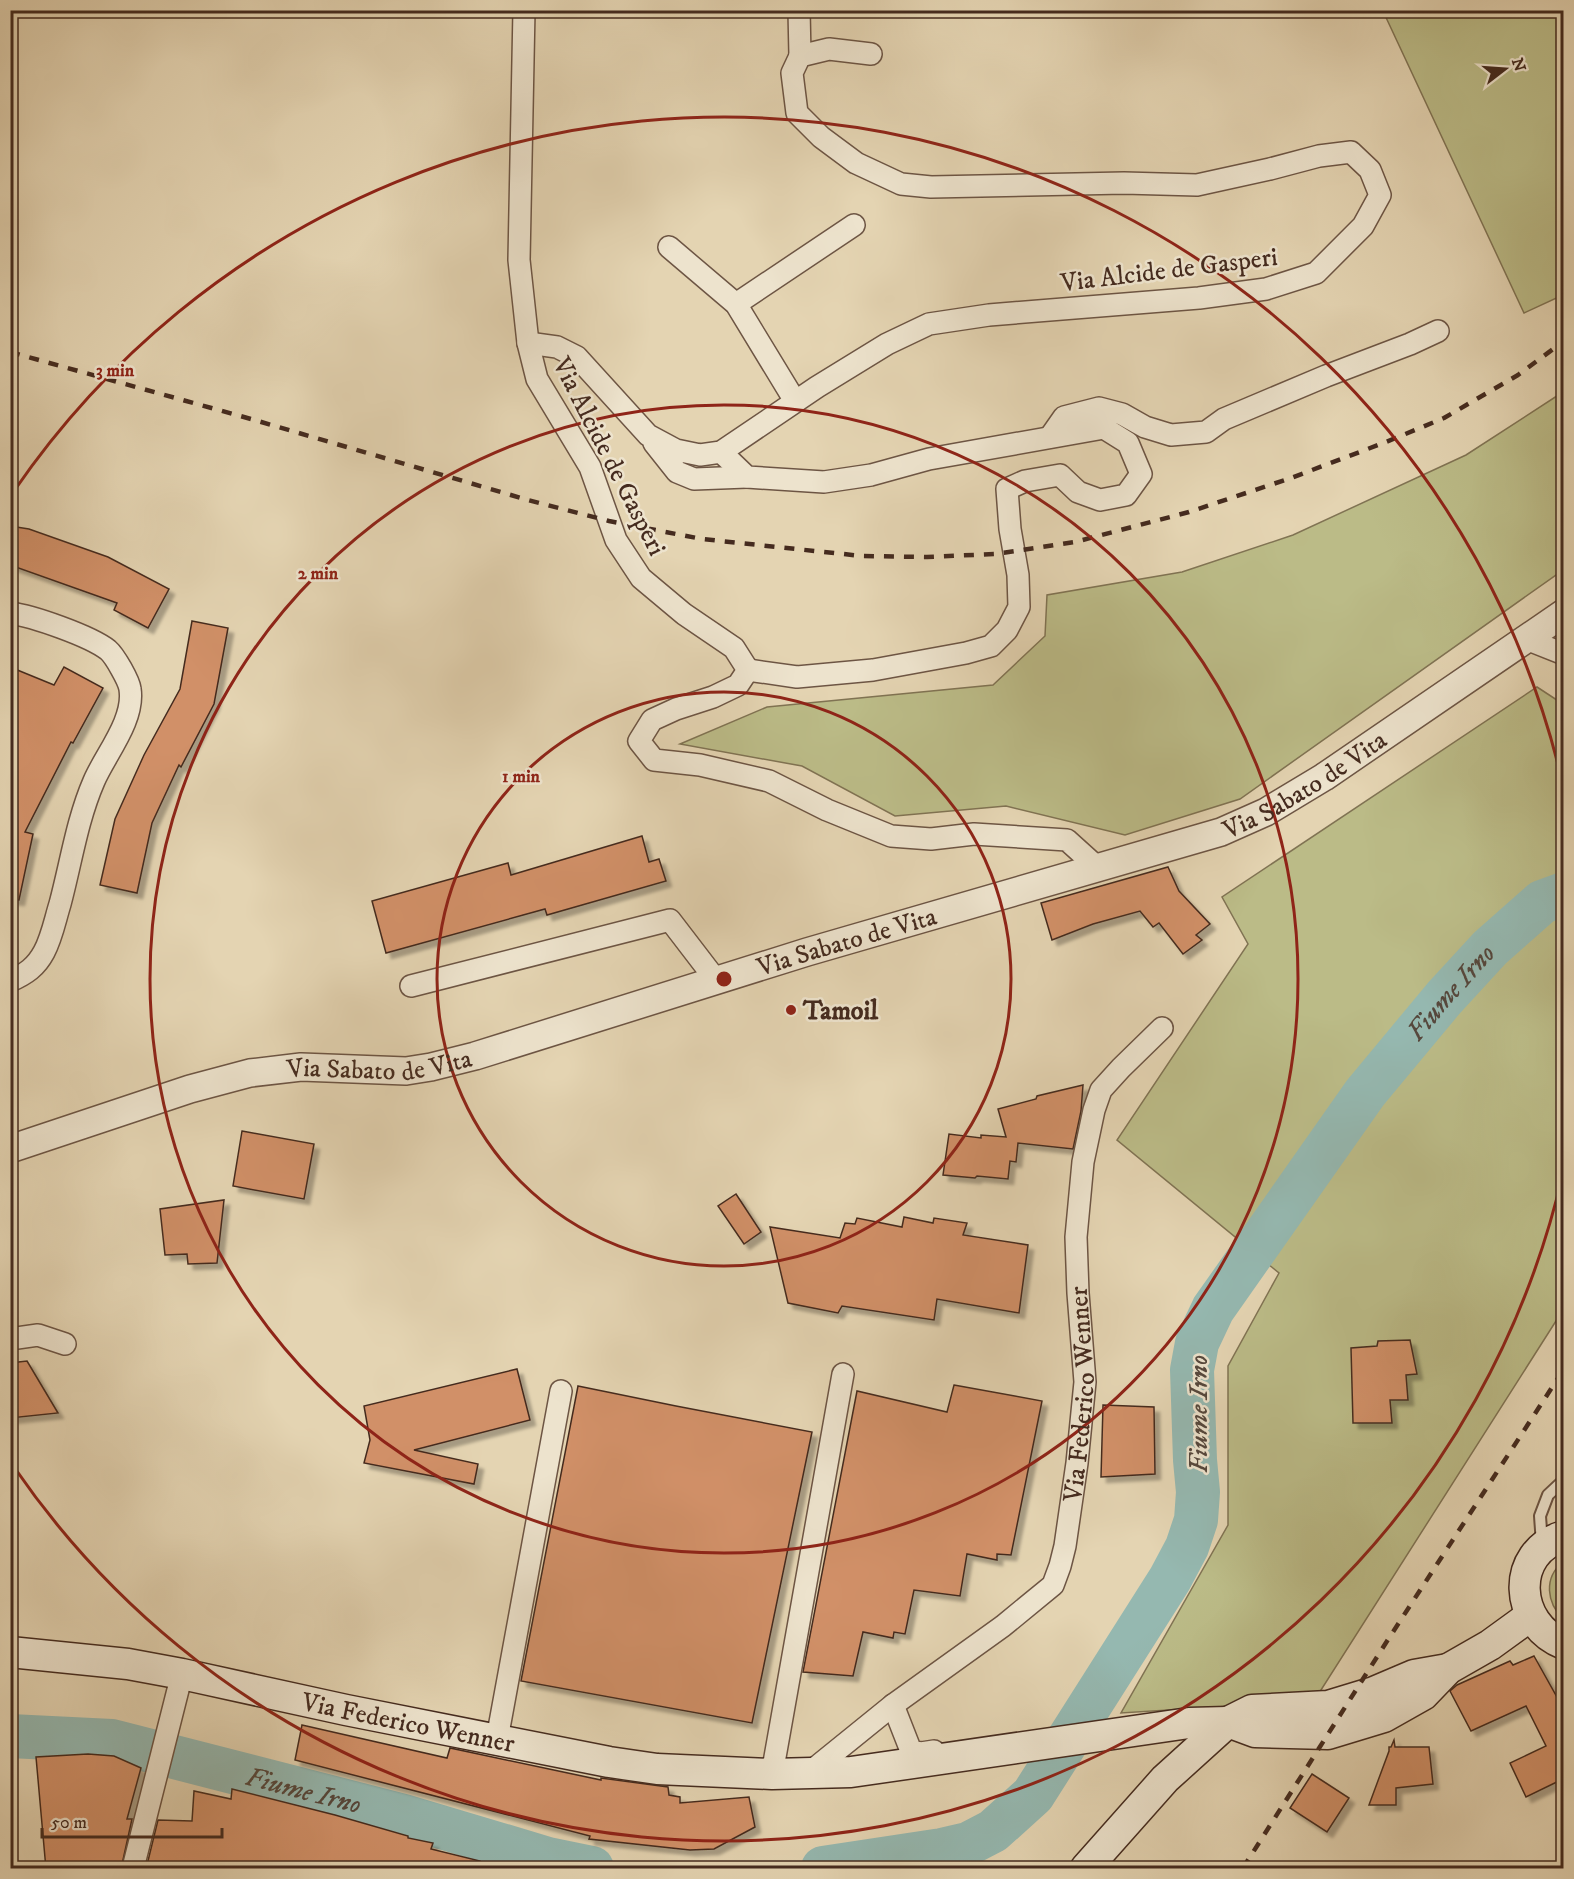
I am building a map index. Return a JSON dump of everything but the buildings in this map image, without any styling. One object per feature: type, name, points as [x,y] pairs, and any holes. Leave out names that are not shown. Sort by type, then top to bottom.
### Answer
[{"type":"main road","points":[[1553,1542],[1531,1562],[1525,1580],[1524,1598],[1530,1616],[1540,1630],[1554,1641],[1563,1644]]},
{"type":"main road","name":"Via Federico Wenner","points":[[10,1652],[106,1661],[182,1674],[346,1710],[609,1762],[657,1769],[771,1774],[851,1772],[1189,1723],[1228,1722],[1255,1732],[1328,1734],[1384,1717],[1424,1695],[1448,1669],[1490,1645],[1530,1616]]},
{"type":"main road","points":[[1086,1869],[1165,1779],[1228,1722]]},
{"type":"street","name":"Via Alcide de Gasperi","points":[[524,10],[519,260],[528,343],[537,379],[590,467],[616,540],[641,578],[684,614],[734,648],[748,670]]},
{"type":"street","points":[[799,10],[800,56],[829,49],[871,54]]},
{"type":"street","name":"Via Alcide de Gasperi","points":[[528,343],[557,347],[577,357],[648,435],[676,450],[700,455],[721,452],[795,401],[887,344],[929,324],[989,315],[1187,299],[1266,289],[1316,273],[1363,226],[1380,195],[1370,170],[1351,152],[1320,156],[1197,185],[1124,183],[931,187],[901,184],[856,164],[821,137],[797,113],[792,73],[800,56]]},
{"type":"street","points":[[736,304],[854,225]]},
{"type":"street","points":[[669,247],[736,304],[795,401]]},
{"type":"street","points":[[1050,437],[1064,417],[1099,408],[1122,414],[1145,427],[1171,435],[1206,432],[1224,419],[1438,331]]},
{"type":"street","points":[[648,435],[676,472],[694,479],[747,477],[824,482],[871,475],[929,459],[1104,429],[1128,443],[1141,474],[1126,495],[1100,500],[1078,492],[1060,475],[1025,481],[1007,489],[1010,530],[1018,575],[1019,607],[1007,630],[991,646],[966,653],[873,670],[797,677],[748,670],[738,685],[652,720],[639,741],[654,760],[700,765],[769,781],[827,810],[891,836],[931,839],[974,834],[1067,840],[1098,868]]},
{"type":"street","points":[[721,452],[747,477]]},
{"type":"street","points":[[10,613],[87,637],[110,651],[130,688],[129,708],[118,737],[94,780],[81,816],[73,855],[48,942],[36,964],[26,975],[10,981]]},
{"type":"street","name":"Via Sabato de Vita","points":[[10,1149],[190,1089],[250,1073],[301,1067],[378,1072],[406,1071],[475,1056],[716,980],[1221,832],[1266,812],[1333,771],[1563,613]]},
{"type":"street","points":[[1526,639],[1563,654]]},
{"type":"street","points":[[411,986],[670,920],[716,980]]},
{"type":"street","name":"Via Federico Wenner","points":[[808,1773],[893,1705],[1003,1626],[1053,1585],[1065,1546],[1077,1463],[1085,1382],[1076,1237],[1083,1162],[1094,1110],[1101,1090],[1162,1028]]},
{"type":"street","points":[[10,1338],[38,1335],[65,1344]]},
{"type":"street","points":[[771,1774],[843,1374]]},
{"type":"street","points":[[497,1739],[561,1390]]},
{"type":"street","points":[[133,1869],[182,1674]]},
{"type":"street","name":"Via Federico Wenner","points":[[893,1705],[909,1748],[915,1752],[928,1753],[975,1743],[1012,1749]]},
{"type":"lane","points":[[1553,1542],[1540,1516],[1548,1495],[1563,1480]]},
{"type":"green space","points":[[1383,11],[1563,11],[1563,295],[1524,313]]},
{"type":"green space","points":[[1563,392],[1563,570],[1240,799],[1125,835],[1006,806],[895,816],[802,766],[680,744],[767,707],[993,685],[1045,636],[1047,595],[1182,572],[1293,535],[1466,455]]},
{"type":"green space","points":[[1537,687],[1563,704],[1563,1310],[1314,1701],[1121,1713],[1228,1525],[1228,1366],[1279,1273],[1117,1140],[1248,944],[1222,897]]},
{"type":"green space","points":[[1563,1562],[1563,1619],[1553,1606],[1550,1583],[1552,1575]]},
{"type":"waterway","name":"Fiume Irno","points":[[823,1868],[968,1844],[993,1831],[1033,1795],[1170,1579],[1187,1547],[1196,1520],[1198,1492],[1192,1370],[1197,1343],[1213,1309],[1365,1093],[1444,998],[1490,948],[1542,902],[1564,894]]},
{"type":"waterway","name":"Fiume Irno","points":[[10,1736],[112,1741],[404,1816],[548,1859],[592,1868]]},
{"type":"railway","points":[[10,352],[609,521],[702,539],[862,556],[927,557],[995,554],[1075,542],[1189,512],[1291,478],[1444,418],[1518,375],[1564,341]]},
{"type":"railway","points":[[1243,1868],[1564,1369]]},
{"type":"place","name":"Tamoil","points":[[791,1010]]}]
